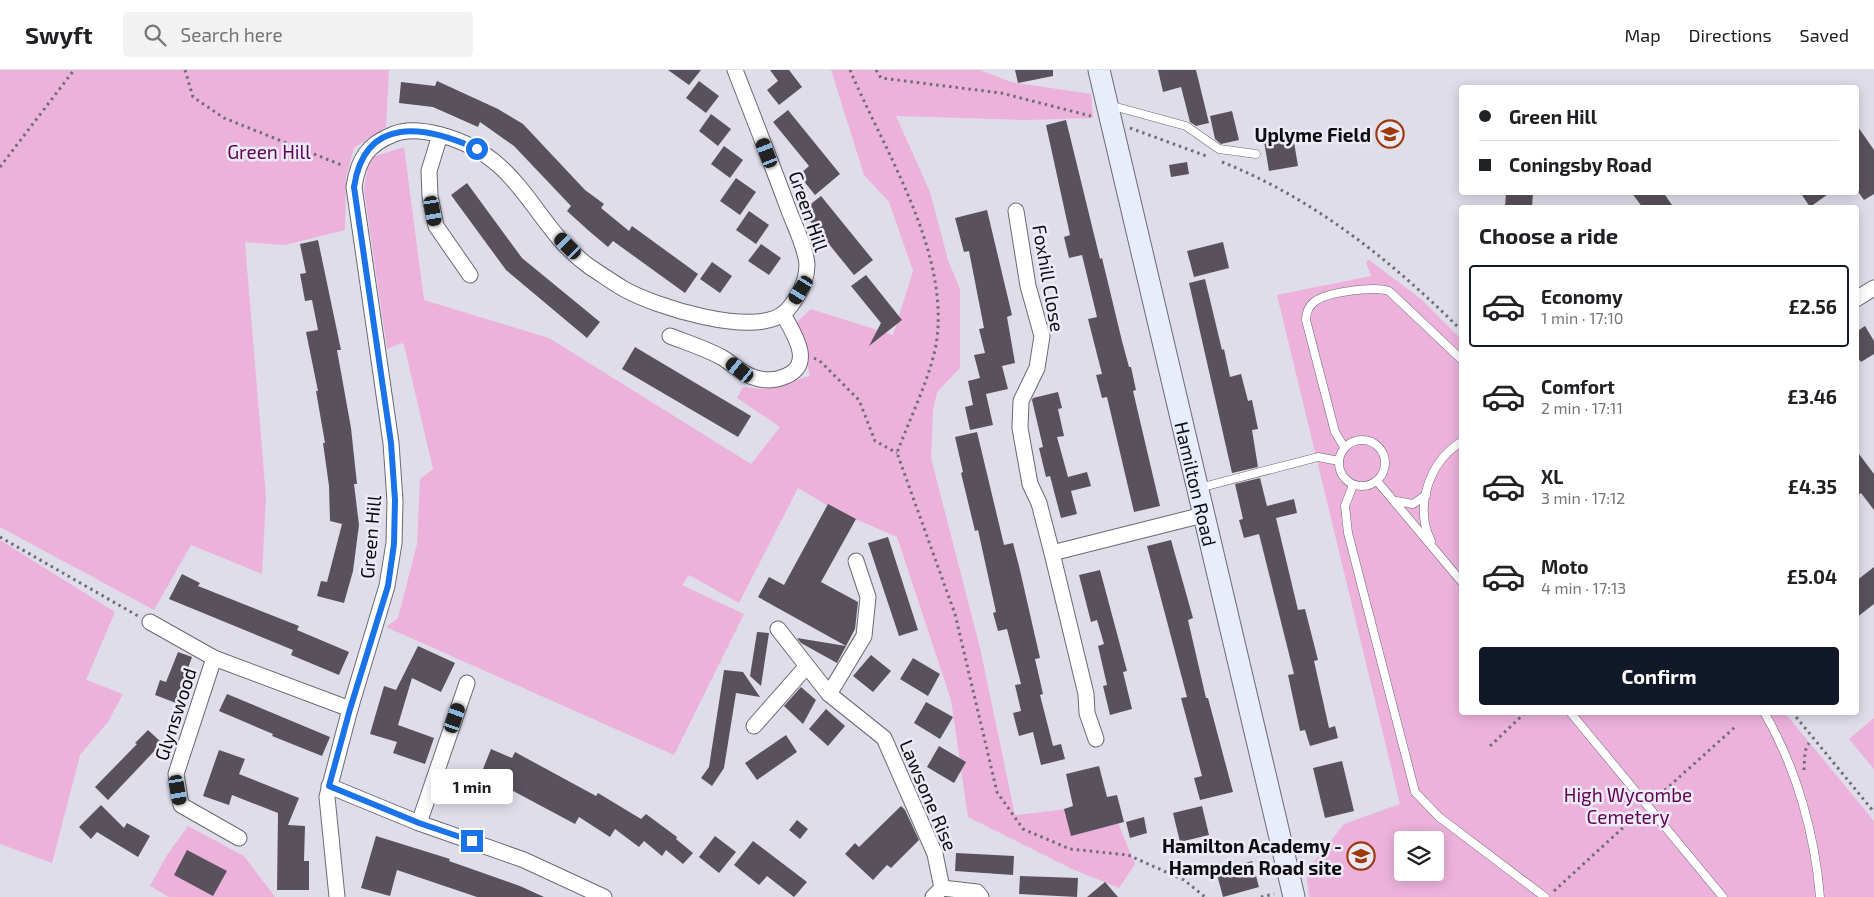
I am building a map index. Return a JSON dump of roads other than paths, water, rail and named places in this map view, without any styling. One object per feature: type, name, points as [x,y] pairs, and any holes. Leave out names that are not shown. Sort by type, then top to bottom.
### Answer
[{"type":"street","name":"Green Hill","points":[[337,897],[327,808],[329,786],[350,709],[388,586],[394,544],[395,500],[391,443],[354,187],[356,171],[361,158],[370,147],[381,139],[411,130],[440,135],[477,149],[516,180],[564,242],[588,265],[624,289],[660,305],[721,320],[752,321],[770,319],[783,314],[794,302],[806,278],[804,253],[735,70]]},
{"type":"street","name":"Hamilton Road","points":[[1099,70],[1294,897]]},
{"type":"street","points":[[440,135],[429,171],[430,196],[436,226],[470,275]]},
{"type":"street","name":"Foxhill Close","points":[[1016,211],[1028,286],[1042,336],[1036,368],[1021,401],[1020,428],[1030,484],[1039,503],[1086,694],[1087,713],[1096,739]]},
{"type":"street","points":[[1859,297],[1874,288]]},
{"type":"street","points":[[670,336],[716,354],[757,379],[774,379],[791,374],[801,363],[802,356],[783,314]]},
{"type":"street","points":[[1052,554],[1203,515]]},
{"type":"street","points":[[829,694],[864,636],[868,597],[856,562]]},
{"type":"street","name":"Glynswood","points":[[150,622],[214,658],[350,709]]},
{"type":"street","name":"Lawsone Rise","points":[[778,630],[829,694],[884,738],[935,854],[937,893]]},
{"type":"street","name":"Glynswood","points":[[214,658],[176,774],[181,805],[239,838]]},
{"type":"street","points":[[754,726],[806,667]]},
{"type":"street","points":[[419,823],[467,683]]},
{"type":"street","points":[[329,786],[419,823],[524,860],[604,897]]},
{"type":"street","points":[[937,893],[977,892],[981,897]]},
{"type":"lane","points":[[1109,112],[1186,126],[1219,149],[1256,154]]},
{"type":"lane","points":[[1344,447],[1335,432],[1306,320],[1306,314],[1312,303],[1351,291],[1374,289],[1388,291],[1459,357]]},
{"type":"lane","points":[[1364,439],[1378,445],[1385,457],[1386,465],[1384,472],[1377,481],[1368,486],[1353,485],[1342,475],[1339,461],[1344,447],[1357,440],[1364,439]]},
{"type":"lane","points":[[1437,552],[1427,534],[1423,508],[1428,483],[1440,460],[1459,444]]},
{"type":"lane","points":[[1197,488],[1318,457],[1339,461]]},
{"type":"lane","points":[[1377,481],[1459,580]]},
{"type":"lane","points":[[1353,485],[1345,506],[1348,533],[1415,792],[1439,818],[1546,897]]},
{"type":"lane","points":[[1393,500],[1405,504],[1413,504],[1426,495]]},
{"type":"lane","points":[[1572,715],[1723,897]]},
{"type":"lane","points":[[1766,715],[1786,756],[1804,809],[1815,856],[1820,897]]},
{"type":"place","name":"Uplyme Field","points":[[1390,134]]},
{"type":"place","name":"Hamilton Academy - Hampden Road site","points":[[1361,856]]},
{"type":"park label","name":"High Wycombe Cemetery","points":[[1628,805]]}]
